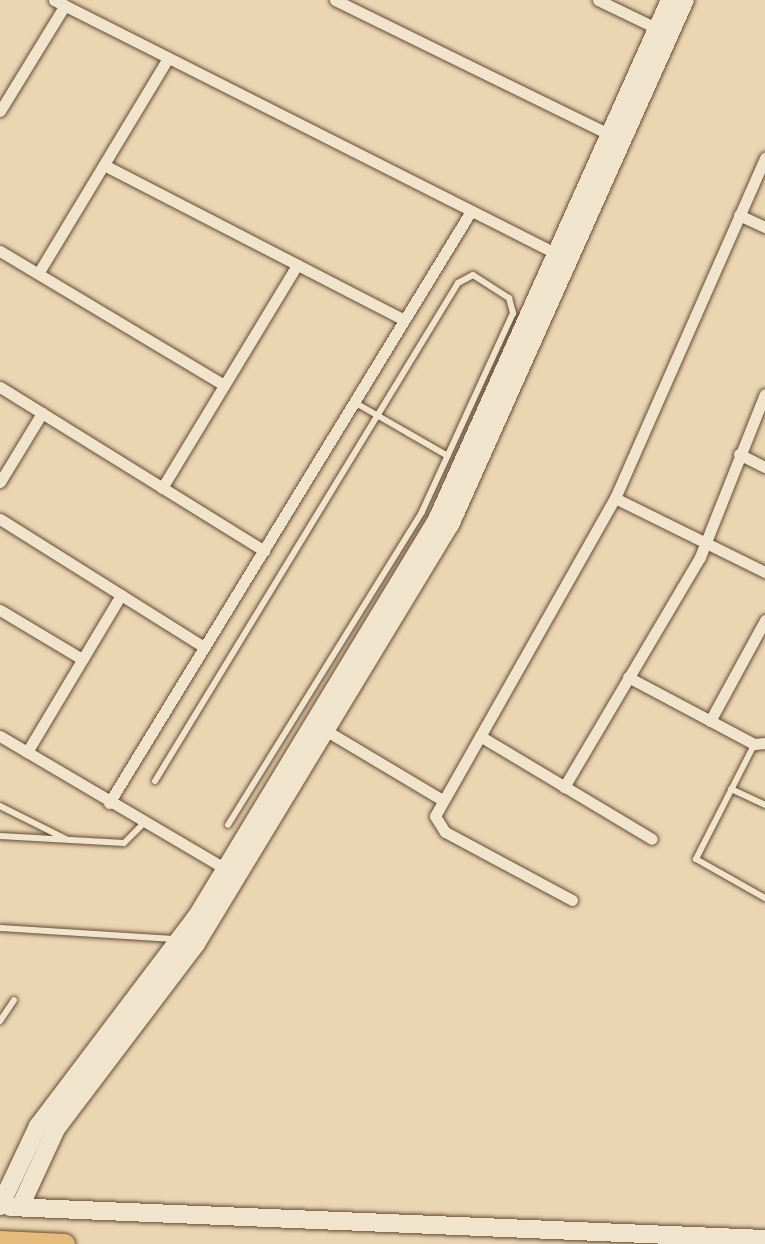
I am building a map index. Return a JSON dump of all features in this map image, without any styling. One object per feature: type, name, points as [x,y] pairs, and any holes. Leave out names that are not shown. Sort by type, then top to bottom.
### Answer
[{"type":"highway","points":[[0,1241],[65,1244]]},
{"type":"street","points":[[335,0],[611,136]]},
{"type":"street","points":[[598,0],[658,29]]},
{"type":"street","points":[[20,1208],[56,1130],[232,872],[473,480],[670,0]]},
{"type":"street","points":[[564,258],[685,0]]},
{"type":"street","points":[[0,111],[60,3],[564,258]]},
{"type":"street","points":[[40,272],[168,60]]},
{"type":"street","points":[[572,900],[445,832],[435,816],[441,799],[615,498],[765,158]]},
{"type":"street","points":[[106,166],[404,320]]},
{"type":"street","points":[[109,804],[471,211]]},
{"type":"street","points":[[739,215],[765,227]]},
{"type":"street","points":[[0,250],[224,385]]},
{"type":"street","points":[[162,488],[297,265]]},
{"type":"street","points":[[0,387],[264,551]]},
{"type":"street","points":[[564,787],[706,542],[765,394]]},
{"type":"street","points":[[0,482],[42,414]]},
{"type":"street","points":[[740,454],[765,467]]},
{"type":"street","points":[[615,498],[765,572]]},
{"type":"street","points":[[0,519],[204,647]]},
{"type":"street","points":[[27,752],[121,595]]},
{"type":"street","points":[[0,610],[82,659]]},
{"type":"street","points":[[710,721],[765,620]]},
{"type":"street","points":[[628,677],[760,743]]},
{"type":"street","points":[[320,727],[441,799]]},
{"type":"street","points":[[0,736],[143,824],[232,872]]},
{"type":"street","points":[[480,736],[652,838]]},
{"type":"street","points":[[232,872],[60,1092],[0,1206],[765,1240]]},
{"type":"lane","points":[[155,781],[458,283],[472,275],[514,308],[448,456],[404,542],[228,825]]},
{"type":"lane","points":[[354,402],[448,456]]},
{"type":"lane","points":[[760,743],[731,789],[696,859],[765,898]]},
{"type":"lane","points":[[731,789],[765,805]]},
{"type":"lane","points":[[0,806],[70,841]]},
{"type":"lane","points":[[0,836],[124,842],[143,824]]},
{"type":"lane","points":[[0,928],[181,939]]},
{"type":"lane","points":[[0,1021],[14,1000]]}]
